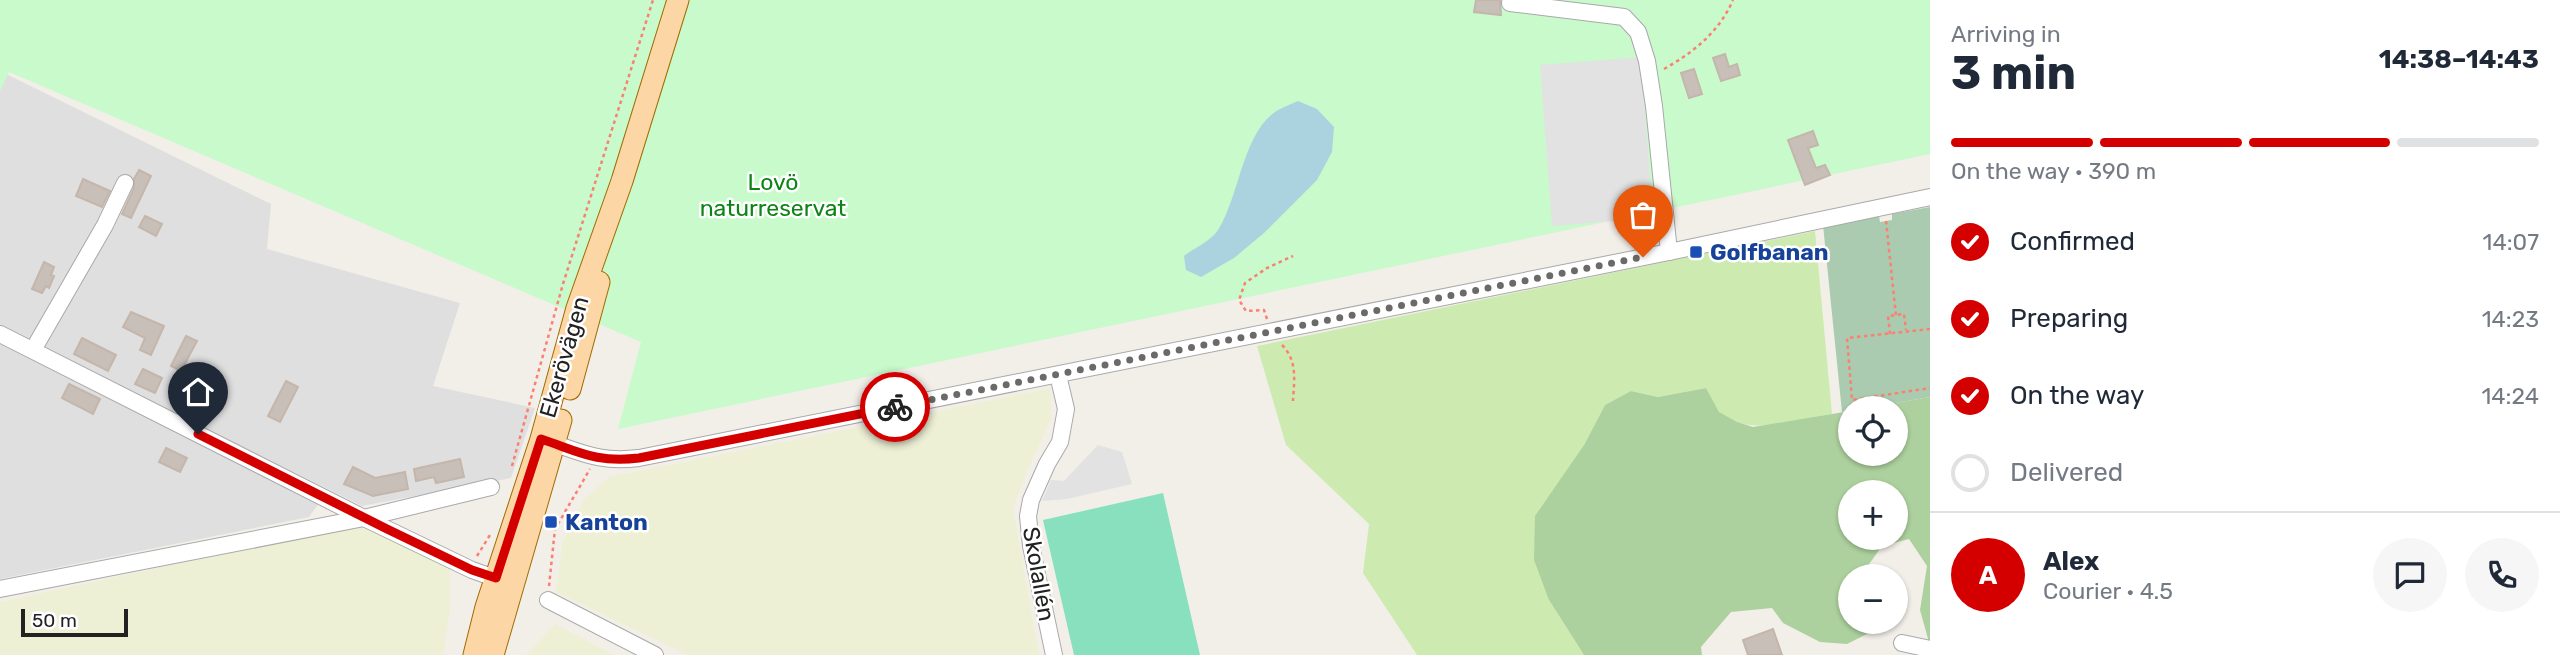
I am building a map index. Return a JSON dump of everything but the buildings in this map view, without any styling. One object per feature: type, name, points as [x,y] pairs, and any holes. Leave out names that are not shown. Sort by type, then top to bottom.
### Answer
[{"type":"main road","name":"Ekerövägen","points":[[493,655],[504,581],[548,441],[578,308],[622,181],[678,0]]},
{"type":"main road","name":"Ekerövägen","points":[[474,655],[485,607],[504,581]]},
{"type":"street","points":[[1510,3],[1623,17],[1638,32],[1650,78],[1649,106],[1658,206],[1669,251]]},
{"type":"street","points":[[33,350],[105,225],[125,183]]},
{"type":"street","points":[[548,441],[596,459],[614,461],[639,458],[1930,197]]},
{"type":"street","points":[[0,334],[472,570],[504,581]]},
{"type":"street","name":"Skolallén","points":[[1054,655],[1031,546],[1028,516],[1031,500],[1060,443],[1066,409],[1058,375]]},
{"type":"street","points":[[0,589],[364,517],[491,487]]},
{"type":"street","points":[[548,600],[655,655]]},
{"type":"street","points":[[1902,643],[1930,649]]},
{"type":"path","points":[[511,469],[563,284],[653,0]]},
{"type":"path","points":[[1650,78],[1696,51],[1726,17],[1733,0]]},
{"type":"path","points":[[1884,206],[1896,316]]},
{"type":"path","points":[[1293,256],[1267,268],[1245,283],[1239,300],[1246,311],[1264,310],[1274,338],[1292,359],[1295,376],[1293,401]]},
{"type":"path","points":[[1890,334],[1888,316],[1904,314],[1906,332]]},
{"type":"path","points":[[1930,329],[1847,338],[1852,400],[1930,388]]},
{"type":"path","points":[[548,600],[555,529],[596,459]]},
{"type":"path","points":[[472,570],[479,550],[495,529]]},
{"type":"shaded area","points":[[1641,57],[1653,218],[1552,226],[1540,65]]},
{"type":"shaded area","points":[[2,72],[271,204],[267,249],[460,303],[433,386],[535,408],[511,478],[362,506],[0,327]]},
{"type":"shaded area","points":[[0,340],[322,499],[309,517],[0,579]]},
{"type":"shaded area","points":[[1098,445],[1122,452],[1132,484],[1067,499],[1042,501],[1051,480],[1064,481]]},
{"type":"green space","name":"Lovö naturreservat","points":[[0,0],[1930,0],[1930,154],[618,429],[641,342],[9,72],[0,91]]},
{"type":"green space","points":[[1930,207],[1930,397],[1908,401],[1908,396],[1840,396],[1823,225],[1879,216],[1880,222],[1892,220],[1892,214]]},
{"type":"green space","points":[[1815,231],[1832,414],[1774,425],[1744,424],[1730,420],[1719,412],[1706,388],[1658,397],[1631,391],[1605,405],[1584,445],[1549,600],[1584,655],[1417,655],[1363,573],[1369,524],[1286,445],[1257,346]]},
{"type":"green space","points":[[1051,388],[1051,419],[1013,508],[1039,655],[688,655],[556,592],[562,543],[584,499],[609,477]]},
{"type":"green space","points":[[1706,388],[1719,412],[1753,427],[1838,413],[1838,466],[1908,466],[1908,401],[1930,397],[1930,646],[1920,610],[1927,566],[1908,539],[1908,480],[1838,480],[1838,550],[1879,550],[1869,564],[1838,564],[1838,634],[1867,634],[1847,644],[1820,642],[1783,623],[1772,608],[1731,612],[1701,647],[1702,655],[1584,655],[1549,600],[1534,560],[1535,516],[1584,445],[1605,405],[1631,391],[1658,397]]},
{"type":"green space","points":[[1163,493],[1200,655],[1074,655],[1043,520]]},
{"type":"green space","points":[[363,524],[450,567],[450,609],[443,655],[0,655],[0,602]]},
{"type":"green space","points":[[555,624],[615,655],[526,655]]},
{"type":"water","points":[[1298,101],[1317,109],[1334,127],[1332,152],[1317,180],[1264,233],[1234,258],[1201,277],[1186,270],[1184,256],[1218,230],[1257,133],[1266,120],[1278,110]]},
{"type":"way so far","points":[[895,407],[1643,257]]},
{"type":"place","name":"Golfbanan","points":[[1696,252]]},
{"type":"place","name":"Kanton","points":[[551,522]]},
{"type":"route","points":[[198,434],[387,529],[472,570],[496,578],[541,439],[596,459],[614,461],[895,407]]}]
